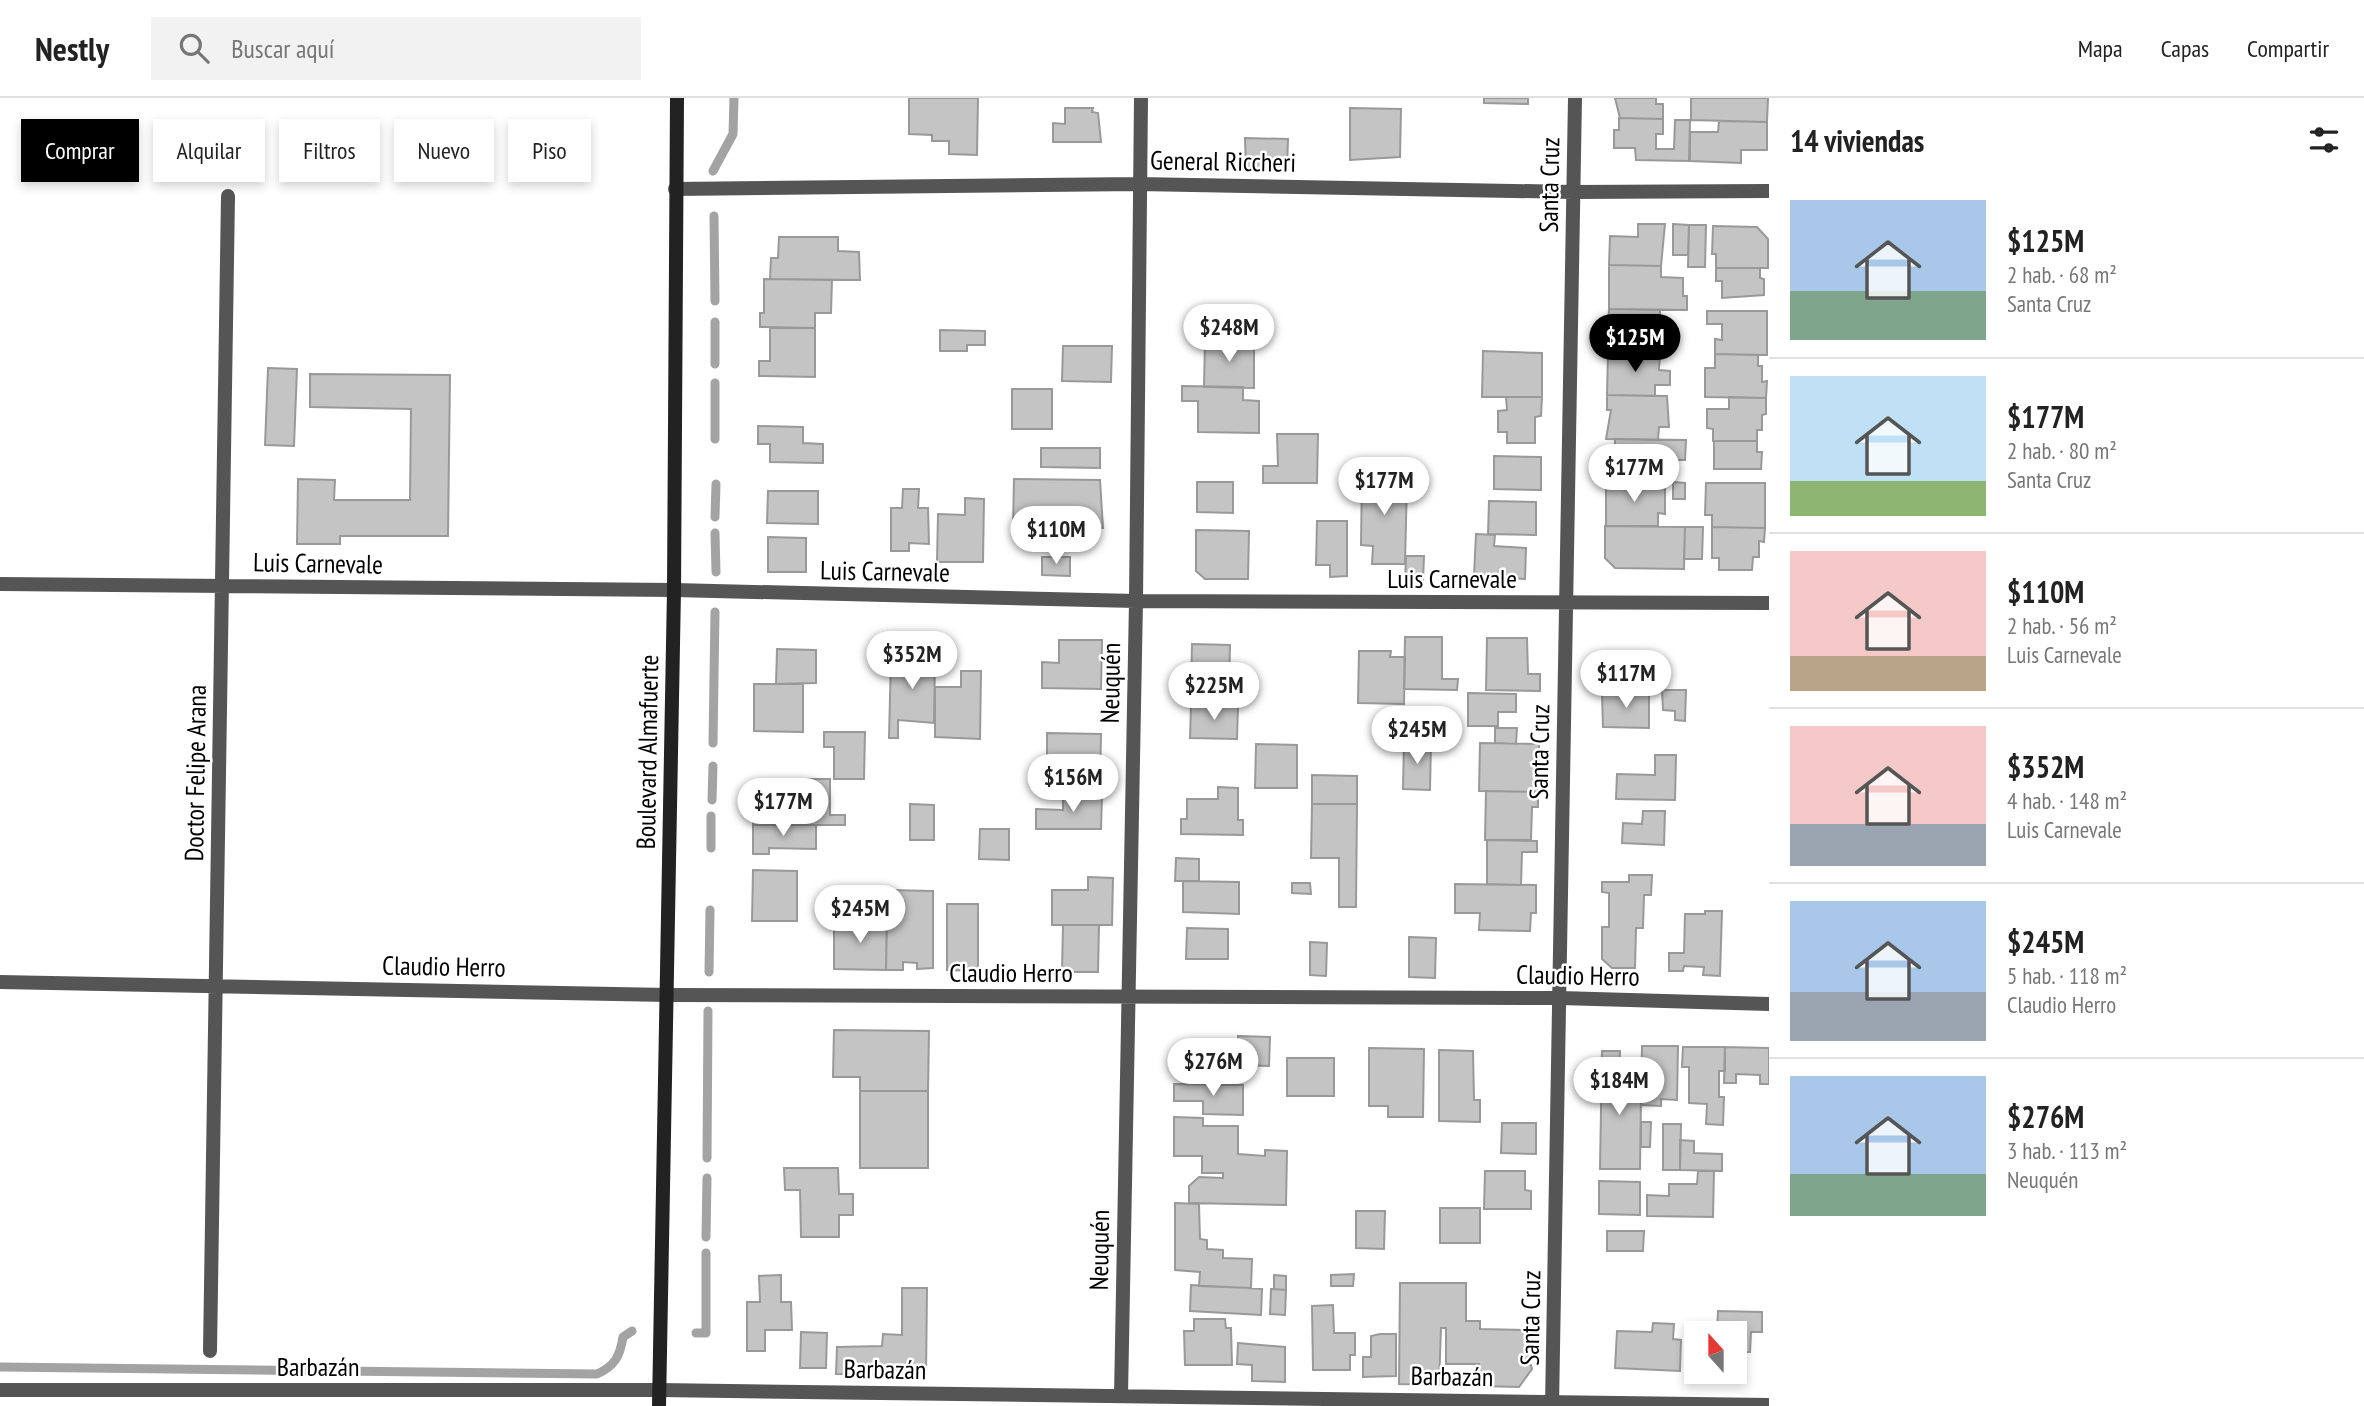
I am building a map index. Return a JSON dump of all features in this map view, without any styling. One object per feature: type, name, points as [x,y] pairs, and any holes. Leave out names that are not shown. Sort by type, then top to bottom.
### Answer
[{"type":"main road","name":"Boulevard Almafuerte","points":[[659,1406],[674,590],[677,98]]},
{"type":"street","name":"Neuquén","points":[[1121,1396],[1136,601],[1141,98]]},
{"type":"street","name":"Santa Cruz","points":[[1552,1404],[1575,98]]},
{"type":"street","name":"General Riccheri","points":[[675,189],[1139,184],[1573,192],[1769,191]]},
{"type":"street","name":"Doctor Felipe Arana","points":[[210,1351],[229,196]]},
{"type":"street","name":"Luis Carnevale","points":[[0,584],[674,590],[1136,601],[1769,603]]},
{"type":"street","name":"Claudio Herro","points":[[0,982],[668,995],[1560,998],[1769,1004]]},
{"type":"street","name":"Barbazán","points":[[0,1390],[659,1390],[1769,1405]]},
{"type":"street","points":[[209,1390],[209,1406]]},
{"type":"building","points":[[909,98],[978,98],[977,155],[949,154],[949,141],[932,141],[932,135],[909,134]]},
{"type":"building","points":[[1484,98],[1528,98],[1528,104],[1484,103]]},
{"type":"building","points":[[1615,98],[1656,98],[1656,104],[1663,104],[1663,119],[1620,118]]},
{"type":"building","points":[[1691,98],[1768,98],[1767,122],[1691,120]]},
{"type":"building","points":[[1065,108],[1093,108],[1092,112],[1098,113],[1101,142],[1053,142],[1053,123],[1065,124]]},
{"type":"building","points":[[1350,108],[1401,109],[1400,157],[1350,160]]},
{"type":"building","points":[[1619,118],[1663,119],[1663,134],[1656,134],[1656,149],[1674,149],[1675,120],[1690,120],[1689,161],[1636,160],[1635,148],[1614,148],[1614,130],[1619,130]]},
{"type":"building","points":[[1719,121],[1767,122],[1767,150],[1741,150],[1741,163],[1690,161],[1690,132],[1718,132]]},
{"type":"building","points":[[1245,138],[1288,139],[1287,170],[1246,170]]},
{"type":"building","points":[[1638,224],[1665,224],[1661,266],[1609,265],[1610,236],[1638,237]]},
{"type":"building","points":[[1673,224],[1689,225],[1688,255],[1673,255]]},
{"type":"building","points":[[1689,225],[1706,225],[1705,267],[1688,267]]},
{"type":"building","points":[[1713,226],[1757,227],[1768,239],[1768,268],[1716,268],[1716,254],[1712,254]]},
{"type":"building","points":[[779,237],[838,237],[838,251],[859,252],[860,280],[770,279],[771,258],[778,258]]},
{"type":"building","points":[[1609,265],[1661,266],[1661,277],[1683,278],[1683,296],[1687,296],[1687,310],[1609,309]]},
{"type":"building","points":[[1716,268],[1760,268],[1760,278],[1764,279],[1764,295],[1722,298],[1722,281],[1716,281]]},
{"type":"building","points":[[764,279],[832,280],[831,313],[815,313],[815,328],[760,327],[760,313],[764,313]]},
{"type":"building","points":[[1609,309],[1660,310],[1660,353],[1616,352],[1612,325],[1608,326]]},
{"type":"building","points":[[1707,311],[1767,311],[1767,355],[1715,354],[1715,339],[1722,340],[1722,324],[1707,324]]},
{"type":"building","points":[[770,328],[815,328],[815,377],[759,376],[759,361],[770,361]]},
{"type":"building","points":[[940,330],[985,331],[985,345],[967,345],[967,351],[940,351]]},
{"type":"building","points":[[1205,340],[1254,342],[1254,388],[1204,387]]},
{"type":"building","points":[[1063,346],[1112,346],[1111,382],[1062,381]]},
{"type":"building","points":[[1483,351],[1542,353],[1542,397],[1482,397]]},
{"type":"building","points":[[1608,352],[1660,353],[1659,370],[1670,371],[1670,385],[1655,385],[1655,396],[1607,395]]},
{"type":"building","points":[[1715,354],[1758,355],[1758,366],[1762,366],[1762,382],[1767,381],[1766,398],[1705,397],[1705,368],[1715,368]]},
{"type":"building","points":[[268,368],[297,369],[294,446],[265,445]]},
{"type":"building","points":[[310,374],[450,375],[448,536],[340,536],[340,544],[297,544],[298,479],[335,480],[334,500],[410,500],[411,409],[310,407]]},
{"type":"building","points":[[1182,386],[1243,387],[1243,400],[1259,401],[1259,433],[1198,432],[1198,401],[1182,401]]},
{"type":"building","points":[[1012,389],[1052,389],[1052,429],[1012,429]]},
{"type":"building","points":[[1607,395],[1667,396],[1669,427],[1659,427],[1658,440],[1606,439],[1611,410],[1607,410]]},
{"type":"building","points":[[1506,397],[1542,397],[1541,416],[1535,417],[1535,443],[1507,443],[1507,432],[1498,432],[1498,411],[1507,410]]},
{"type":"building","points":[[1729,397],[1766,398],[1766,414],[1762,415],[1762,430],[1757,430],[1757,441],[1713,441],[1713,429],[1707,428],[1707,409],[1729,409]]},
{"type":"building","points":[[758,426],[803,427],[803,443],[823,444],[823,463],[770,462],[770,444],[758,444]]},
{"type":"building","points":[[1277,434],[1318,434],[1317,483],[1263,483],[1263,466],[1278,466]]},
{"type":"building","points":[[1615,439],[1686,440],[1685,460],[1668,460],[1671,483],[1634,482],[1634,469],[1610,469],[1610,450],[1615,450]]},
{"type":"building","points":[[1714,441],[1757,441],[1757,452],[1762,452],[1761,469],[1714,469]]},
{"type":"building","points":[[1041,448],[1100,448],[1100,468],[1041,467]]},
{"type":"building","points":[[1494,456],[1541,457],[1541,490],[1494,489]]},
{"type":"building","points":[[1362,471],[1389,471],[1389,480],[1407,480],[1405,564],[1372,564],[1373,546],[1361,545]]},
{"type":"building","points":[[1014,479],[1100,480],[1103,528],[1013,527]]},
{"type":"building","points":[[1197,482],[1233,482],[1233,513],[1197,512]]},
{"type":"building","points":[[1606,482],[1665,483],[1665,514],[1658,513],[1658,526],[1606,526]]},
{"type":"building","points":[[1673,482],[1685,483],[1685,499],[1673,499]]},
{"type":"building","points":[[1706,483],[1765,483],[1765,528],[1712,527],[1712,515],[1705,515]]},
{"type":"building","points":[[903,489],[919,489],[918,508],[928,508],[929,544],[909,543],[909,551],[891,551],[891,508],[902,508]]},
{"type":"building","points":[[768,491],[818,491],[818,524],[767,523]]},
{"type":"building","points":[[965,498],[984,499],[983,562],[937,562],[938,514],[965,515]]},
{"type":"building","points":[[1489,501],[1536,502],[1536,535],[1488,534]]},
{"type":"building","points":[[1317,521],[1347,521],[1347,576],[1330,577],[1330,565],[1316,565]]},
{"type":"building","points":[[1605,526],[1685,527],[1684,569],[1615,568],[1605,558]]},
{"type":"building","points":[[1685,527],[1703,527],[1702,559],[1684,559]]},
{"type":"building","points":[[1712,527],[1765,528],[1764,542],[1759,541],[1759,557],[1753,557],[1752,570],[1719,570],[1719,558],[1712,558]]},
{"type":"building","points":[[1196,530],[1249,531],[1248,579],[1205,579],[1196,571]]},
{"type":"building","points":[[1476,534],[1495,535],[1494,546],[1526,548],[1525,579],[1474,576]]},
{"type":"building","points":[[768,537],[806,538],[806,572],[768,572]]},
{"type":"building","points":[[1406,556],[1424,556],[1423,581],[1405,581]]},
{"type":"building","points":[[1042,557],[1070,557],[1070,576],[1042,575]]},
{"type":"building","points":[[1405,637],[1442,637],[1442,679],[1458,679],[1457,690],[1404,689]]},
{"type":"building","points":[[1487,638],[1527,638],[1528,674],[1540,674],[1540,691],[1486,690]]},
{"type":"building","points":[[1059,640],[1102,640],[1101,689],[1042,688],[1042,662],[1059,663]]},
{"type":"building","points":[[1192,644],[1230,645],[1229,689],[1191,688]]},
{"type":"building","points":[[777,649],[816,650],[816,683],[776,684]]},
{"type":"building","points":[[1359,651],[1391,651],[1390,657],[1405,657],[1404,704],[1358,703]]},
{"type":"building","points":[[891,657],[935,657],[934,723],[898,720],[898,738],[889,738]]},
{"type":"building","points":[[961,671],[981,671],[980,739],[935,737],[935,687],[961,687]]},
{"type":"building","points":[[754,684],[803,684],[803,732],[754,731]]},
{"type":"building","points":[[1662,690],[1686,690],[1685,721],[1675,720],[1675,711],[1663,710]]},
{"type":"building","points":[[1468,693],[1516,694],[1516,712],[1498,712],[1498,726],[1468,726]]},
{"type":"building","points":[[1602,693],[1649,694],[1649,728],[1603,727]]},
{"type":"building","points":[[1191,705],[1238,706],[1237,739],[1190,738]]},
{"type":"building","points":[[1495,728],[1517,728],[1516,744],[1495,743]]},
{"type":"building","points":[[824,732],[865,732],[864,779],[834,779],[834,747],[824,747]]},
{"type":"building","points":[[1047,733],[1101,734],[1100,781],[1079,781],[1079,768],[1047,768]]},
{"type":"building","points":[[1404,742],[1431,742],[1430,790],[1403,789]]},
{"type":"building","points":[[1480,743],[1539,744],[1538,792],[1479,791]]},
{"type":"building","points":[[1256,744],[1297,745],[1297,788],[1255,788]]},
{"type":"building","points":[[1655,755],[1676,755],[1675,800],[1616,799],[1617,774],[1655,775]]},
{"type":"building","points":[[1312,775],[1357,776],[1357,804],[1312,804]]},
{"type":"building","points":[[768,779],[830,779],[830,815],[845,815],[845,825],[753,825],[753,805],[768,805]]},
{"type":"building","points":[[1218,787],[1238,788],[1238,820],[1243,820],[1243,835],[1181,834],[1181,819],[1187,819],[1187,799],[1218,799]]},
{"type":"building","points":[[1486,791],[1538,792],[1538,807],[1532,807],[1531,840],[1485,840]]},
{"type":"building","points":[[1063,794],[1102,795],[1101,829],[1036,829],[1036,809],[1063,810]]},
{"type":"building","points":[[910,804],[934,805],[934,840],[910,840]]},
{"type":"building","points":[[1312,804],[1357,804],[1356,907],[1339,907],[1339,858],[1311,858]]},
{"type":"building","points":[[1643,811],[1665,811],[1664,845],[1622,843],[1623,823],[1642,824]]},
{"type":"building","points":[[753,825],[816,825],[816,849],[769,848],[769,854],[753,854]]},
{"type":"building","points":[[980,829],[1009,829],[1009,860],[979,859]]},
{"type":"building","points":[[1487,840],[1537,841],[1537,852],[1522,852],[1521,885],[1487,884]]},
{"type":"building","points":[[1176,858],[1199,859],[1199,881],[1175,881]]},
{"type":"building","points":[[753,870],[797,871],[797,921],[752,921]]},
{"type":"building","points":[[1629,875],[1652,875],[1651,895],[1644,895],[1643,928],[1636,928],[1635,968],[1612,968],[1602,959],[1602,927],[1609,927],[1609,893],[1602,892],[1602,882],[1629,882]]},
{"type":"building","points":[[1088,877],[1113,878],[1112,925],[1052,925],[1052,890],[1088,890]]},
{"type":"building","points":[[1183,881],[1239,882],[1239,914],[1183,912]]},
{"type":"building","points":[[1292,883],[1310,883],[1311,894],[1292,893]]},
{"type":"building","points":[[1455,884],[1536,885],[1536,913],[1531,913],[1530,931],[1479,930],[1480,913],[1455,913]]},
{"type":"building","points":[[887,890],[933,891],[933,968],[917,969],[917,963],[903,962],[903,970],[886,970]]},
{"type":"building","points":[[947,904],[978,904],[978,971],[947,970]]},
{"type":"building","points":[[1705,911],[1722,911],[1720,976],[1703,975],[1704,967],[1684,966],[1683,971],[1669,971],[1669,953],[1684,953],[1685,914],[1705,914]]},
{"type":"building","points":[[834,921],[887,921],[886,970],[834,969]]},
{"type":"building","points":[[1063,925],[1099,925],[1098,972],[1062,972]]},
{"type":"building","points":[[1187,928],[1228,929],[1228,959],[1186,959]]},
{"type":"building","points":[[1409,937],[1436,938],[1435,978],[1409,977]]},
{"type":"building","points":[[1310,942],[1327,943],[1326,976],[1310,975]]},
{"type":"building","points":[[834,1030],[929,1031],[928,1091],[860,1091],[860,1077],[833,1077]]},
{"type":"building","points":[[1238,1036],[1270,1037],[1269,1066],[1237,1065]]},
{"type":"building","points":[[1642,1046],[1678,1046],[1677,1100],[1661,1099],[1661,1106],[1641,1105]]},
{"type":"building","points":[[1683,1047],[1725,1047],[1725,1071],[1719,1071],[1719,1097],[1724,1097],[1723,1125],[1706,1124],[1707,1104],[1689,1103],[1689,1067],[1682,1067]]},
{"type":"building","points":[[1725,1047],[1769,1048],[1769,1084],[1760,1084],[1760,1075],[1736,1074],[1736,1083],[1724,1083]]},
{"type":"building","points":[[1369,1048],[1424,1049],[1423,1117],[1388,1117],[1388,1106],[1369,1106]]},
{"type":"building","points":[[1439,1050],[1473,1051],[1474,1100],[1480,1100],[1480,1122],[1439,1121]]},
{"type":"building","points":[[1602,1051],[1620,1051],[1619,1073],[1633,1073],[1633,1099],[1641,1099],[1640,1169],[1600,1169]]},
{"type":"building","points":[[1287,1058],[1334,1058],[1334,1096],[1287,1096]]},
{"type":"building","points":[[1174,1084],[1243,1085],[1243,1115],[1203,1114],[1203,1101],[1174,1101]]},
{"type":"building","points":[[860,1091],[928,1091],[928,1168],[860,1168]]},
{"type":"building","points":[[1174,1117],[1203,1118],[1203,1126],[1238,1126],[1238,1154],[1265,1156],[1265,1150],[1287,1151],[1286,1205],[1189,1203],[1189,1186],[1199,1177],[1223,1178],[1223,1173],[1202,1173],[1202,1156],[1174,1156]]},
{"type":"building","points":[[1641,1122],[1651,1122],[1650,1147],[1641,1147]]},
{"type":"building","points":[[1502,1123],[1536,1123],[1536,1154],[1501,1153]]},
{"type":"building","points":[[1663,1124],[1681,1124],[1680,1170],[1663,1170]]},
{"type":"building","points":[[1680,1140],[1694,1141],[1694,1153],[1722,1154],[1722,1171],[1680,1170]]},
{"type":"building","points":[[784,1168],[838,1168],[839,1194],[853,1194],[853,1215],[839,1215],[839,1237],[801,1237],[800,1190],[785,1190]]},
{"type":"building","points":[[1485,1171],[1525,1171],[1525,1190],[1531,1191],[1531,1209],[1484,1209]]},
{"type":"building","points":[[1698,1171],[1714,1171],[1713,1217],[1647,1216],[1647,1195],[1669,1196],[1669,1184],[1697,1184]]},
{"type":"building","points":[[1599,1181],[1640,1182],[1640,1215],[1599,1214]]},
{"type":"building","points":[[1175,1203],[1199,1204],[1200,1239],[1207,1240],[1207,1249],[1223,1250],[1223,1258],[1252,1259],[1251,1288],[1199,1286],[1200,1272],[1175,1270]]},
{"type":"building","points":[[1440,1208],[1480,1208],[1480,1243],[1440,1243]]},
{"type":"building","points":[[1356,1211],[1385,1211],[1384,1249],[1356,1248]]},
{"type":"building","points":[[1607,1231],[1644,1231],[1643,1251],[1607,1251]]},
{"type":"building","points":[[1354,1274],[1353,1286],[1331,1286],[1331,1275]]},
{"type":"building","points":[[781,1275],[781,1302],[791,1302],[792,1330],[765,1330],[765,1351],[747,1351],[747,1302],[760,1302],[759,1276]]},
{"type":"building","points":[[1274,1275],[1286,1276],[1286,1290],[1274,1289]]},
{"type":"building","points":[[1400,1283],[1466,1283],[1466,1321],[1480,1321],[1480,1329],[1528,1330],[1528,1365],[1531,1365],[1532,1369],[1519,1387],[1479,1386],[1479,1364],[1446,1364],[1446,1328],[1441,1328],[1439,1385],[1399,1384]]},
{"type":"building","points":[[1191,1285],[1262,1289],[1261,1315],[1190,1311]]},
{"type":"building","points":[[902,1288],[927,1288],[926,1376],[836,1374],[837,1347],[882,1346],[883,1334],[902,1335]]},
{"type":"building","points":[[1271,1289],[1286,1290],[1285,1315],[1270,1314]]},
{"type":"building","points":[[1333,1305],[1334,1333],[1355,1333],[1355,1355],[1350,1355],[1350,1370],[1313,1370],[1312,1306]]},
{"type":"building","points":[[1718,1311],[1762,1312],[1762,1332],[1751,1332],[1750,1352],[1747,1352],[1747,1321],[1718,1321]]},
{"type":"building","points":[[1194,1319],[1225,1319],[1226,1328],[1231,1328],[1232,1365],[1185,1365],[1184,1331],[1194,1331]]},
{"type":"building","points":[[1653,1323],[1674,1324],[1673,1339],[1681,1340],[1680,1371],[1615,1368],[1617,1331],[1652,1332]]},
{"type":"building","points":[[801,1332],[827,1333],[826,1368],[800,1368]]},
{"type":"building","points":[[1396,1334],[1396,1376],[1363,1377],[1363,1357],[1371,1357],[1371,1336]]},
{"type":"building","points":[[1238,1343],[1285,1347],[1285,1382],[1252,1381],[1252,1365],[1237,1364]]},
{"type":"waterway","points":[[713,171],[733,134],[734,98]]},
{"type":"waterway","points":[[714,216],[715,301]]},
{"type":"waterway","points":[[715,322],[715,364]]},
{"type":"waterway","points":[[715,383],[715,439]]},
{"type":"waterway","points":[[715,517],[716,484]]},
{"type":"waterway","points":[[715,533],[716,572]]},
{"type":"waterway","points":[[713,743],[715,612]]},
{"type":"waterway","points":[[712,800],[713,766]]},
{"type":"waterway","points":[[711,816],[711,848]]},
{"type":"waterway","points":[[709,972],[710,910]]},
{"type":"waterway","points":[[707,1158],[708,1011]]},
{"type":"waterway","points":[[706,1237],[707,1178]]},
{"type":"waterway","points":[[696,1333],[706,1333],[706,1253]]},
{"type":"waterway","points":[[0,1367],[597,1374],[612,1364],[618,1355],[623,1337],[632,1331]]}]
